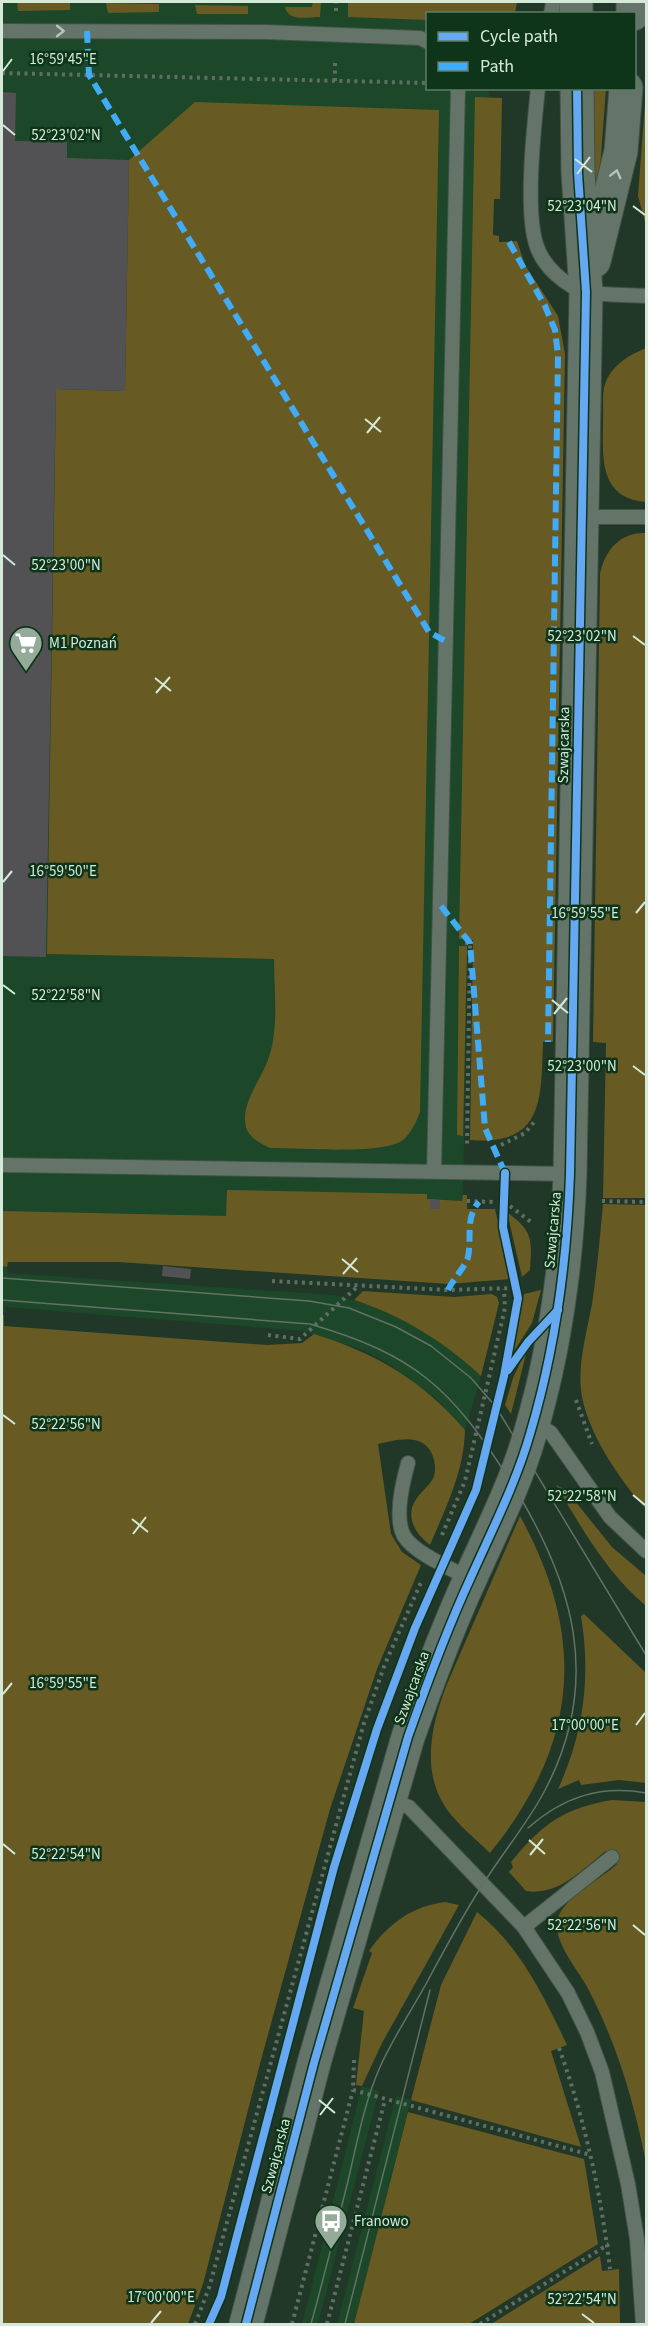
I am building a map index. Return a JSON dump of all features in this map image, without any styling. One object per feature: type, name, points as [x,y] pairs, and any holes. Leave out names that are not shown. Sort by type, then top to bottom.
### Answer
[{"type":"street","name":"Szwajcarska","points":[[246,2325],[314,2063],[388,1800],[426,1686],[515,1478],[534,1421],[567,1251],[586,292],[578,173],[577,90]]},
{"type":"street","name":"Szwajcarska","points":[[586,292],[621,151],[626,90]]},
{"type":"lane","points":[[2,31],[266,32],[420,38],[426,41]]},
{"type":"lane","points":[[434,1171],[441,942],[458,90]]},
{"type":"lane","points":[[538,90],[532,204],[535,243],[546,265],[566,282],[586,292],[646,296]]},
{"type":"lane","points":[[581,517],[646,517]]},
{"type":"lane","points":[[2,1165],[570,1174]]},
{"type":"lane","points":[[534,1421],[551,1433],[610,1517],[646,1551]]},
{"type":"lane","points":[[408,1463],[399,1495],[403,1535],[417,1549],[470,1579]]},
{"type":"lane","points":[[388,1800],[409,1807],[524,1927],[568,1993],[602,2072],[628,2184],[637,2239],[643,2325]]},
{"type":"lane","points":[[524,1927],[612,1857]]},
{"type":"path","points":[[2,73],[426,83]]},
{"type":"path","points":[[441,942],[470,943],[465,1144],[474,1145]]},
{"type":"path","points":[[493,1147],[516,1140],[537,1119]]},
{"type":"path","points":[[501,1214],[505,1173]]},
{"type":"path","points":[[597,1201],[646,1202]]},
{"type":"path","points":[[467,1202],[495,1202]]},
{"type":"path","points":[[515,1275],[518,1298]]},
{"type":"path","points":[[272,1281],[448,1290],[512,1288]]},
{"type":"path","points":[[268,1335],[300,1339],[358,1285]]},
{"type":"path","points":[[286,2000],[292,2002]]},
{"type":"path","points":[[559,2048],[575,2093],[591,2155],[610,2270]]},
{"type":"path","points":[[292,2325],[353,2090],[354,2055]]},
{"type":"path","points":[[353,2090],[591,2155]]},
{"type":"path","points":[[327,2325],[385,2100]]},
{"type":"path","points":[[480,2325],[607,2245]]},
{"type":"shaded area","points":[[2,2],[491,2],[438,12],[426,12],[426,90],[489,90],[462,1261],[2,1251]]},
{"type":"shaded area","points":[[17,2],[70,2],[70,10],[18,11]]},
{"type":"shaded area","points":[[313,2],[321,2],[320,17],[294,17],[287,12],[285,7],[312,7]]},
{"type":"shaded area","points":[[348,2],[517,2],[515,12],[426,12],[426,20],[348,17]]},
{"type":"shaded area","points":[[106,3],[159,4],[159,12],[108,13]]},
{"type":"shaded area","points":[[195,5],[248,6],[248,14],[197,14]]},
{"type":"shaded area","points":[[589,90],[606,90],[596,221]]},
{"type":"shaded area","points":[[646,90],[646,226],[638,196]]},
{"type":"shaded area","points":[[475,97],[502,98],[500,199],[494,199],[493,235],[499,236],[499,242],[517,241],[525,265],[558,316],[565,354],[553,1042],[543,1042],[539,1100],[534,1115],[525,1127],[512,1135],[494,1140],[470,1140],[473,940],[459,939]]},
{"type":"shaded area","points":[[195,102],[439,110],[420,1112],[403,1140],[378,1148],[340,1150],[270,1148],[255,1140],[247,1131],[246,1109],[269,1057],[274,1033],[274,959],[47,954],[56,389],[125,391],[129,160]]},
{"type":"shaded area","points":[[646,348],[646,502],[630,499],[619,493],[611,484],[606,473],[603,447],[603,393],[605,383],[614,368]]},
{"type":"shaded area","points":[[637,533],[646,533],[646,1198],[603,1198],[606,1043],[593,1042],[600,574],[606,557],[615,544]]},
{"type":"shaded area","points":[[459,946],[467,946],[463,1136],[457,1135]]},
{"type":"shaded area","points":[[227,1190],[427,1194],[427,1199],[462,1201],[463,1195],[467,1195],[467,1209],[495,1209],[511,1279],[449,1284],[118,1262],[8,1262],[7,1267],[2,1266],[2,1211],[226,1216]]},
{"type":"shaded area","points":[[603,1204],[646,1205],[646,1509],[625,1484],[605,1454],[589,1421],[581,1390],[582,1358],[594,1292]]},
{"type":"shaded area","points":[[507,1212],[522,1225],[529,1236],[530,1270],[522,1277]]},
{"type":"shaded area","points":[[2,1266],[7,1267],[8,1273],[336,1295],[369,1305],[420,1328],[452,1350],[481,1376],[465,1430],[438,1400],[389,1364],[363,1350],[303,1331],[5,1307],[5,1312],[2,1312]]},
{"type":"shaded area","points":[[541,1290],[532,1323],[513,1353],[524,1294]]},
{"type":"shaded area","points":[[363,1291],[454,1297],[492,1294],[497,1297],[499,1303],[481,1376],[422,1331],[372,1306],[354,1300]]},
{"type":"shaded area","points":[[2,1315],[4,1315],[4,1326],[267,1345],[302,1343],[314,1334],[358,1350],[397,1371],[432,1397],[465,1430],[458,1475],[430,1545],[416,1530],[411,1511],[413,1504],[434,1476],[435,1465],[432,1454],[428,1447],[415,1440],[378,1444],[391,1534],[402,1552],[421,1565],[377,1669],[330,1809],[261,2060],[203,2284],[188,2324],[2,2324]]},
{"type":"shaded area","points":[[528,1346],[511,1414],[505,1405],[513,1378]]},
{"type":"shaded area","points":[[556,1485],[566,1490],[612,1547],[646,1576],[646,1606],[607,1565]]},
{"type":"shaded area","points":[[520,1516],[542,1561],[556,1605],[563,1647],[564,1689],[556,1730],[542,1771],[520,1812],[490,1853],[457,1822],[442,1802],[435,1786],[432,1769],[432,1735],[447,1684]]},
{"type":"shaded area","points":[[584,1614],[646,1673],[646,1783],[619,1780],[581,1785],[579,1780],[558,1789],[574,1747],[583,1704],[585,1660],[581,1616]]},
{"type":"shaded area","points":[[612,1800],[646,1802],[646,2163],[630,2094],[615,2050],[597,2006],[565,1951],[557,1923],[559,1915],[570,1900],[617,1864],[606,1851],[559,1886],[538,1891],[526,1891],[509,1872],[513,1867],[511,1862],[522,1849],[555,1820],[580,1808]]},
{"type":"shaded area","points":[[445,1902],[459,1905],[382,2043],[362,2086],[356,2085],[364,2011],[353,2008],[372,1953],[369,1951],[384,1933],[411,1912]]},
{"type":"shaded area","points":[[477,1912],[506,1940],[530,1973],[567,2045],[551,2051],[581,2147],[411,2100],[441,1985]]},
{"type":"shaded area","points":[[362,2086],[379,2091],[318,2324],[302,2324]]},
{"type":"shaded area","points":[[396,2096],[411,2100],[354,2324],[337,2324]]},
{"type":"shaded area","points":[[408,2112],[584,2159],[598,2244],[469,2324],[354,2324]]},
{"type":"shaded area","points":[[600,2256],[602,2271],[619,2269],[620,2324],[491,2324]]},
{"type":"building","name":"M1 Poznań","points":[[2,92],[16,93],[15,141],[67,142],[67,158],[129,160],[125,391],[56,389],[46,957],[2,956]]},
{"type":"building","points":[[430,1199],[440,1200],[440,1209],[430,1209]]},
{"type":"building","points":[[163,1266],[191,1269],[190,1279],[162,1276]]},
{"type":"tram line","points":[[2,1278],[309,1301],[349,1308],[396,1327],[431,1346],[471,1378],[496,1407],[646,1655]]},
{"type":"tram line","points":[[2,1300],[310,1324],[378,1348],[428,1379],[448,1398],[488,1447],[531,1517],[550,1555],[564,1593],[573,1631],[576,1670],[573,1710],[562,1751],[544,1792],[469,1906],[380,2067],[365,2109],[311,2324]]},
{"type":"tram line","points":[[528,1828],[555,1808],[583,1796],[613,1791],[646,1793]]},
{"type":"tram line","points":[[345,2324],[430,1990]]},
{"type":"marked path","points":[[87,31],[89,75],[429,632],[447,642]]},
{"type":"marked path","points":[[509,242],[545,306],[555,330],[558,355],[548,1042]]},
{"type":"marked path","points":[[441,906],[470,943],[485,1128],[505,1173]]},
{"type":"marked path","points":[[448,1290],[467,1261],[470,1221],[479,1202]]},
{"type":"cycle path","points":[[246,2324],[314,2063],[408,1737],[462,1597],[518,1470],[539,1402],[553,1338],[563,1273],[570,1174],[586,292],[578,173],[577,90]]},
{"type":"cycle path","points":[[209,2324],[221,2297],[334,1867],[377,1729],[415,1628],[476,1490],[504,1376],[518,1298],[503,1227],[505,1173]]},
{"type":"cycle path","points":[[508,1370],[528,1342],[558,1310]]},
{"type":"place","name":"M1 Poznań","points":[[26,672]]},
{"type":"place","name":"Franowo","points":[[331,2250]]}]
